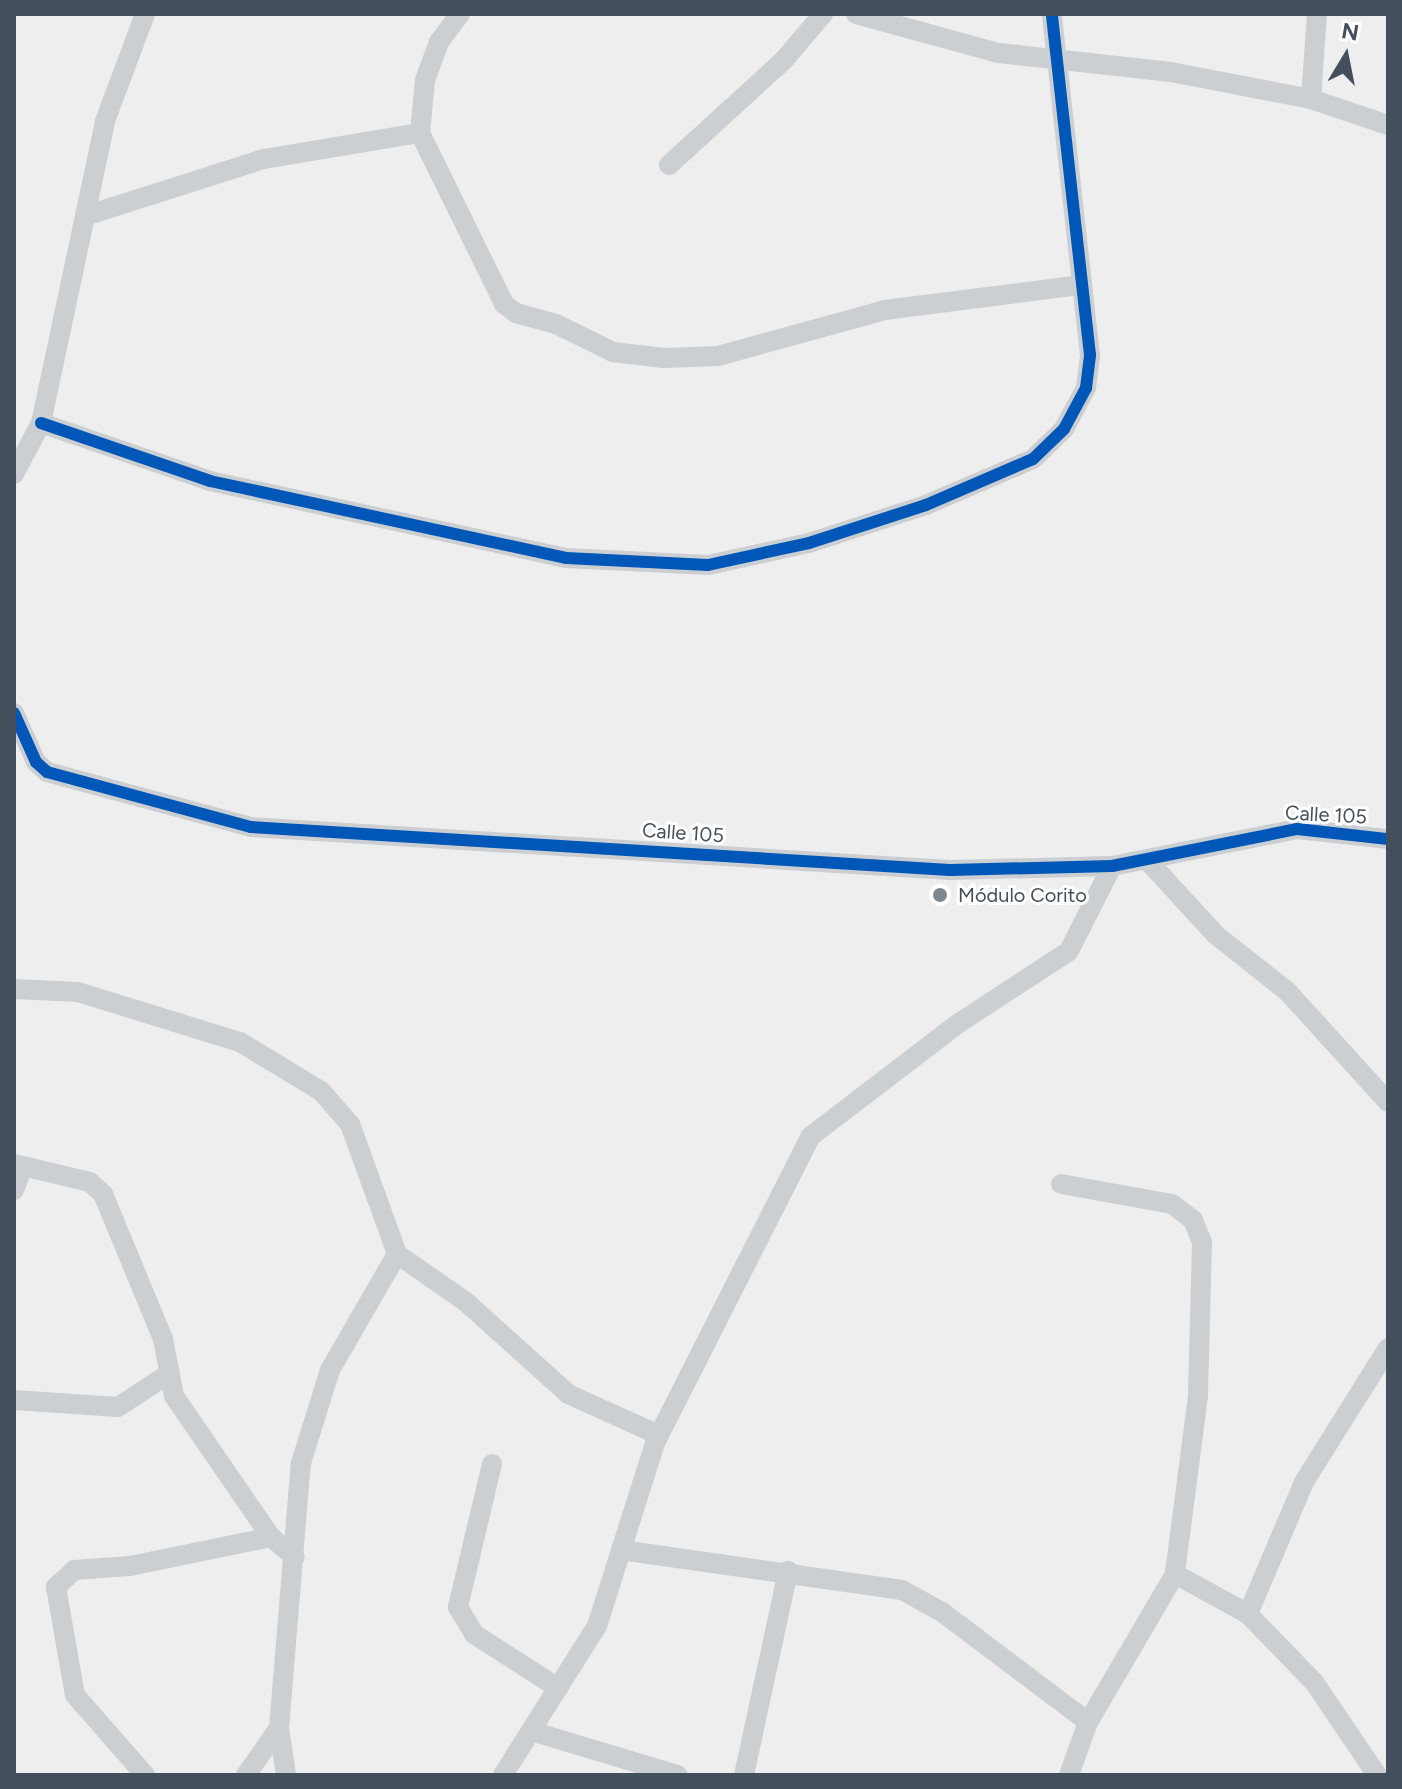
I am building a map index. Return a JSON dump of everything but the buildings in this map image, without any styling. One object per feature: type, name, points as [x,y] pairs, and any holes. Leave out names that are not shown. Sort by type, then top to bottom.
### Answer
[{"type":"street","points":[[14,474],[41,423],[105,121],[145,14]]},
{"type":"street","points":[[460,14],[439,42],[425,80],[420,133],[504,304],[516,313],[556,324],[613,352],[664,358],[718,356],[885,310],[1079,285]]},
{"type":"street","points":[[669,165],[783,61],[823,14]]},
{"type":"street","points":[[856,14],[999,53],[1171,72],[1311,99],[1388,125]]},
{"type":"street","points":[[41,423],[210,481],[383,515],[470,541],[566,558],[708,565],[809,543],[882,519],[1033,459],[1064,429],[1086,388],[1090,355],[1079,285],[1060,60],[1052,14]]},
{"type":"street","points":[[1311,99],[1317,14]]},
{"type":"street","points":[[85,216],[264,159],[420,133]]},
{"type":"street","name":"Calle 105","points":[[14,713],[36,762],[47,772],[251,827],[950,870],[1112,866],[1148,861],[1229,839],[1297,829],[1388,839]]},
{"type":"street","points":[[1148,861],[1216,935],[1287,991],[1388,1102]]},
{"type":"street","points":[[503,1775],[597,1626],[659,1435],[811,1136],[959,1023],[1069,951],[1112,866]]},
{"type":"street","points":[[14,989],[78,992],[240,1042],[321,1091],[350,1124],[397,1254],[466,1302],[568,1394],[659,1435]]},
{"type":"street","points":[[14,1190],[18,1166],[90,1182],[103,1194],[163,1339],[174,1396],[271,1537],[295,1557]]},
{"type":"street","points":[[1061,1184],[1172,1204],[1193,1220],[1202,1242],[1198,1396],[1175,1574],[1088,1722],[1069,1775]]},
{"type":"street","points":[[286,1775],[279,1728],[301,1463],[330,1370],[397,1254]]},
{"type":"street","points":[[1248,1614],[1304,1482],[1388,1348]]},
{"type":"street","points":[[14,1400],[118,1407],[170,1373]]},
{"type":"street","points":[[492,1464],[458,1607],[474,1634],[558,1688]]},
{"type":"street","points":[[145,1775],[75,1695],[68,1676],[56,1587],[74,1570],[130,1566],[271,1537]]},
{"type":"street","points":[[621,1550],[788,1571],[902,1590],[942,1612],[1088,1722]]},
{"type":"street","points":[[744,1775],[788,1571]]},
{"type":"street","points":[[1175,1574],[1248,1614],[1314,1682],[1377,1775]]},
{"type":"street","points":[[246,1775],[279,1728]]},
{"type":"street","points":[[531,1731],[678,1775]]},
{"type":"cycle path","points":[[41,423],[210,481],[566,558],[708,565],[809,543],[926,505],[1033,459],[1064,429],[1086,388],[1090,355],[1052,14]]},
{"type":"cycle path","points":[[14,713],[36,762],[47,772],[251,827],[950,870],[1112,866],[1297,829],[1388,839]]},
{"type":"place","name":"Módulo Corito","points":[[940,895]]}]
